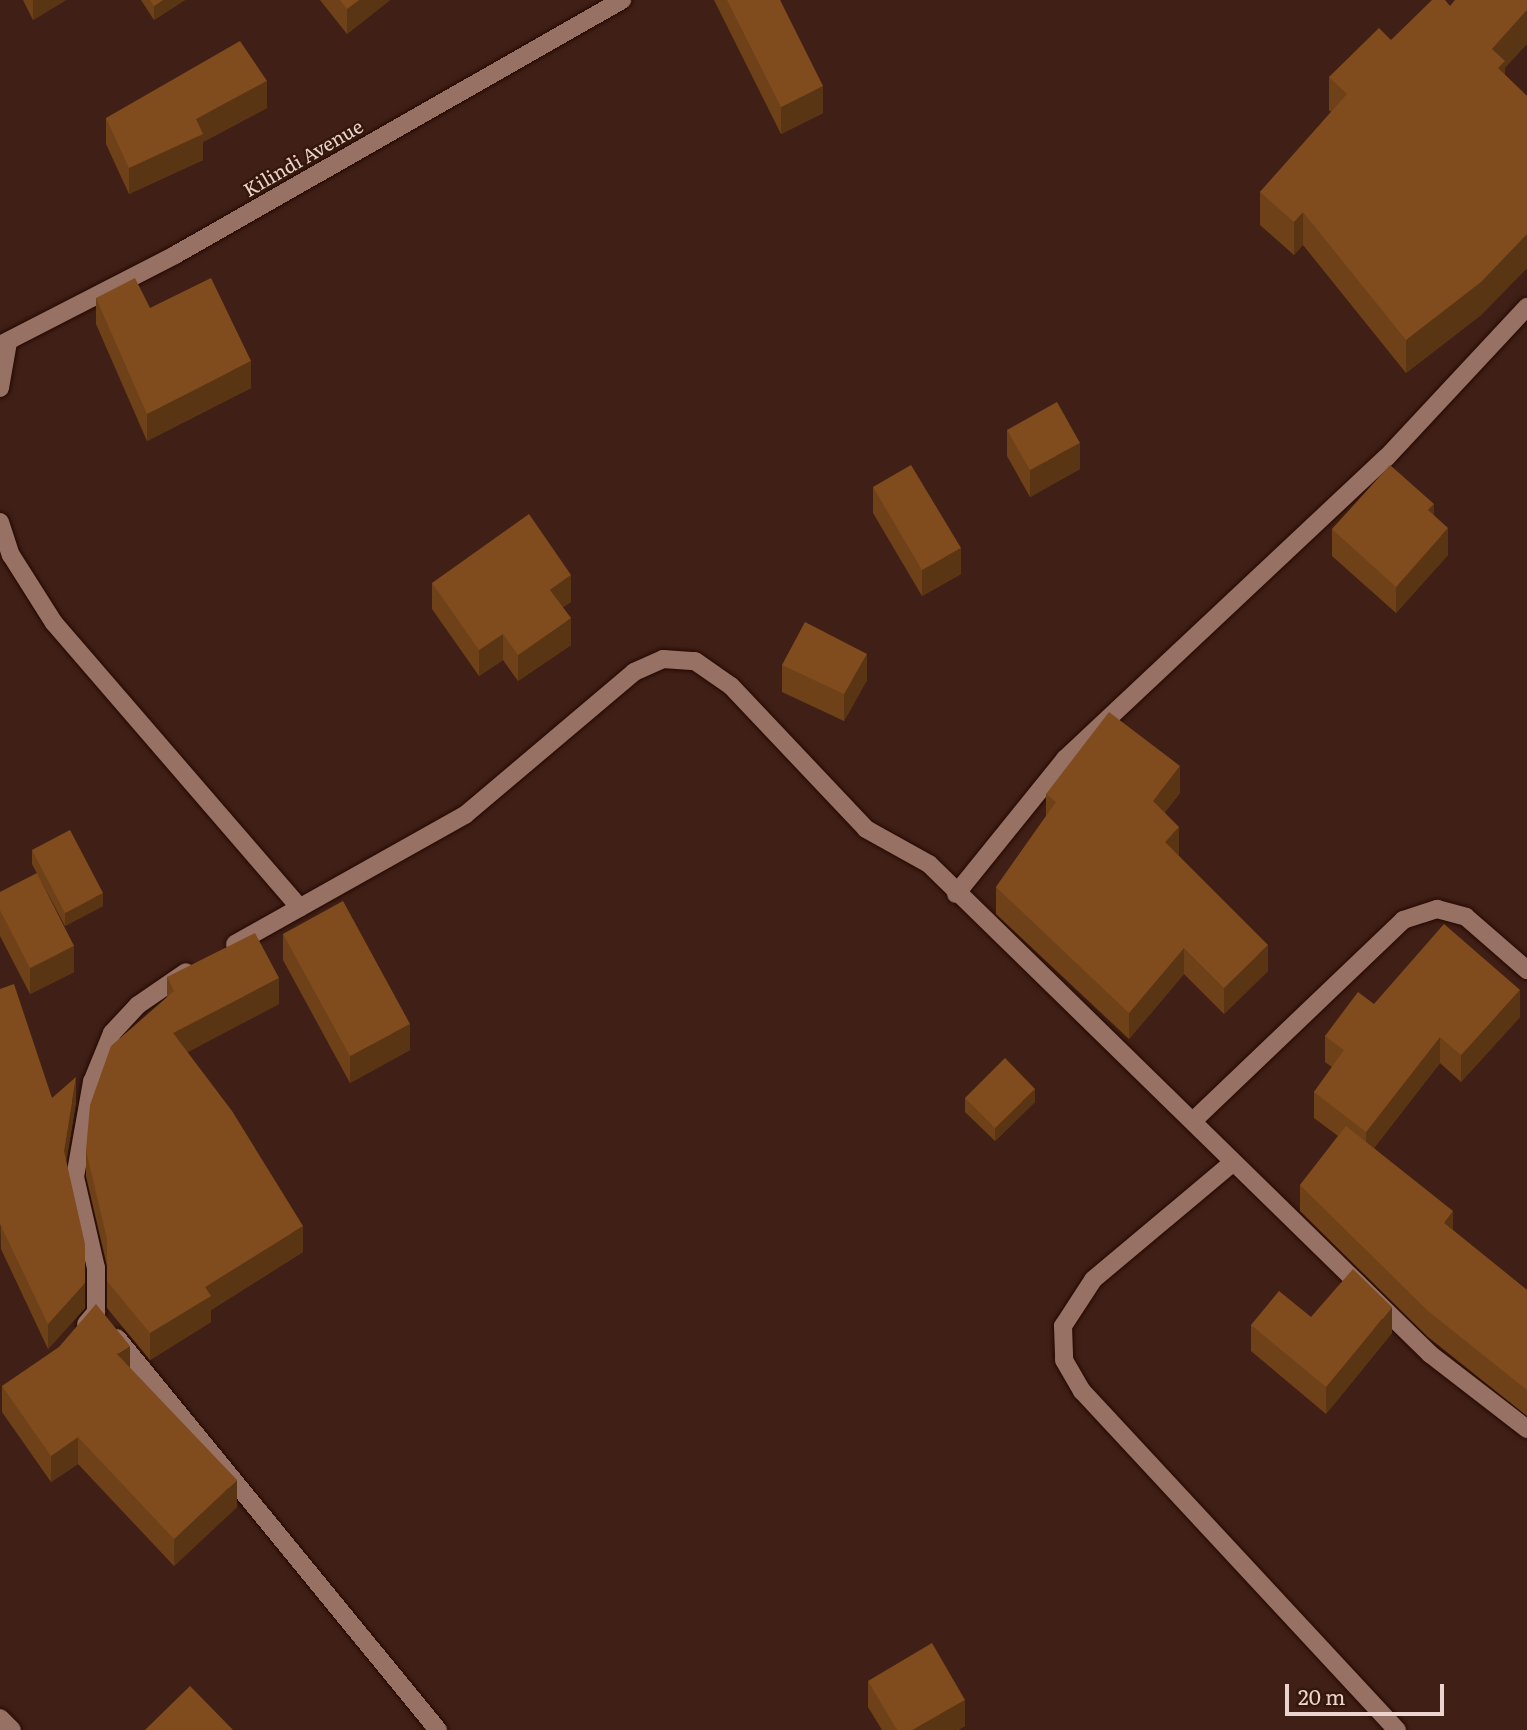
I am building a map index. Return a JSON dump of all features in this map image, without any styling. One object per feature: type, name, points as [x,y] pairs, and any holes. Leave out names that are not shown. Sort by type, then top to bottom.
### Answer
[{"type":"street","name":"Kilindi Avenue","points":[[4,343],[175,256],[622,0]]},
{"type":"street","points":[[956,894],[1065,760],[1386,458],[1527,307]]},
{"type":"street","points":[[0,388],[4,343]]},
{"type":"street","points":[[0,522],[11,555],[54,623],[300,908]]},
{"type":"street","points":[[75,1339],[96,1312],[96,1268],[75,1177],[92,1082],[112,1033],[138,1005],[210,958],[464,815],[585,709],[634,671],[663,659],[695,661],[731,686],[866,829],[929,864],[956,894],[1193,1121],[1231,1164],[1430,1354],[1527,1429]]},
{"type":"street","points":[[1193,1121],[1403,920],[1437,909],[1466,917],[1527,970]]},
{"type":"street","points":[[1231,1164],[1093,1280],[1063,1326],[1064,1360],[1091,1401],[1397,1730]]},
{"type":"street","points":[[96,1312],[438,1730]]},
{"type":"street","points":[[0,1718],[12,1730]]},
{"type":"building","points":[[150,0],[163,0],[154,6]]},
{"type":"building","points":[[340,0],[359,0],[347,9]]},
{"type":"building","points":[[727,0],[780,0],[823,86],[781,107]]},
{"type":"building","points":[[1432,0],[1445,0],[1450,6],[1455,0],[1527,0],[1527,10],[1492,49],[1505,61],[1498,68],[1527,96],[1527,234],[1481,282],[1406,340],[1303,212],[1294,222],[1260,192],[1347,94],[1329,77],[1379,28],[1391,40]]},
{"type":"building","points":[[240,41],[267,81],[196,119],[203,134],[129,168],[106,118]]},
{"type":"building","points":[[135,278],[150,308],[211,278],[251,361],[147,414],[96,298]]},
{"type":"building","points":[[1057,402],[1080,443],[1030,470],[1007,430]]},
{"type":"building","points":[[911,465],[961,548],[922,570],[873,487]]},
{"type":"building","points":[[1390,465],[1434,504],[1428,510],[1448,528],[1396,587],[1332,529]]},
{"type":"building","points":[[529,514],[571,575],[550,590],[571,618],[518,655],[503,634],[479,650],[432,583]]},
{"type":"building","points":[[805,622],[867,654],[844,694],[782,665]]},
{"type":"building","points":[[1109,712],[1180,766],[1153,801],[1179,827],[1165,842],[1268,945],[1224,988],[1184,948],[1129,1013],[996,887],[1056,802],[1046,794]]},
{"type":"building","points":[[70,830],[103,893],[65,913],[32,850]]},
{"type":"building","points":[[37,873],[74,946],[30,968],[0,910],[0,892]]},
{"type":"building","points":[[343,901],[410,1024],[350,1056],[283,934]]},
{"type":"building","points":[[1444,924],[1520,990],[1461,1055],[1440,1037],[1366,1132],[1314,1092],[1344,1050],[1325,1036],[1358,992],[1374,1004]]},
{"type":"building","points":[[255,933],[279,978],[173,1033],[232,1111],[303,1226],[205,1287],[211,1296],[150,1333],[107,1281],[107,1239],[86,1150],[90,1105],[111,1046],[174,991],[167,977]]},
{"type":"building","points":[[14,984],[52,1098],[76,1077],[64,1151],[85,1244],[85,1283],[48,1324],[0,1224],[0,989]]},
{"type":"building","points":[[1005,1058],[1035,1089],[995,1128],[965,1098]]},
{"type":"building","points":[[1346,1126],[1453,1211],[1444,1223],[1527,1290],[1527,1390],[1428,1311],[1300,1185]]},
{"type":"building","points":[[1353,1269],[1392,1307],[1326,1387],[1251,1325],[1279,1291],[1311,1317]]},
{"type":"building","points":[[96,1304],[130,1346],[117,1354],[237,1480],[174,1539],[78,1437],[51,1456],[2,1386],[59,1347]]},
{"type":"building","points":[[932,1643],[965,1700],[912,1730],[897,1730],[868,1681]]},
{"type":"building","points":[[190,1686],[233,1730],[145,1730]]}]
